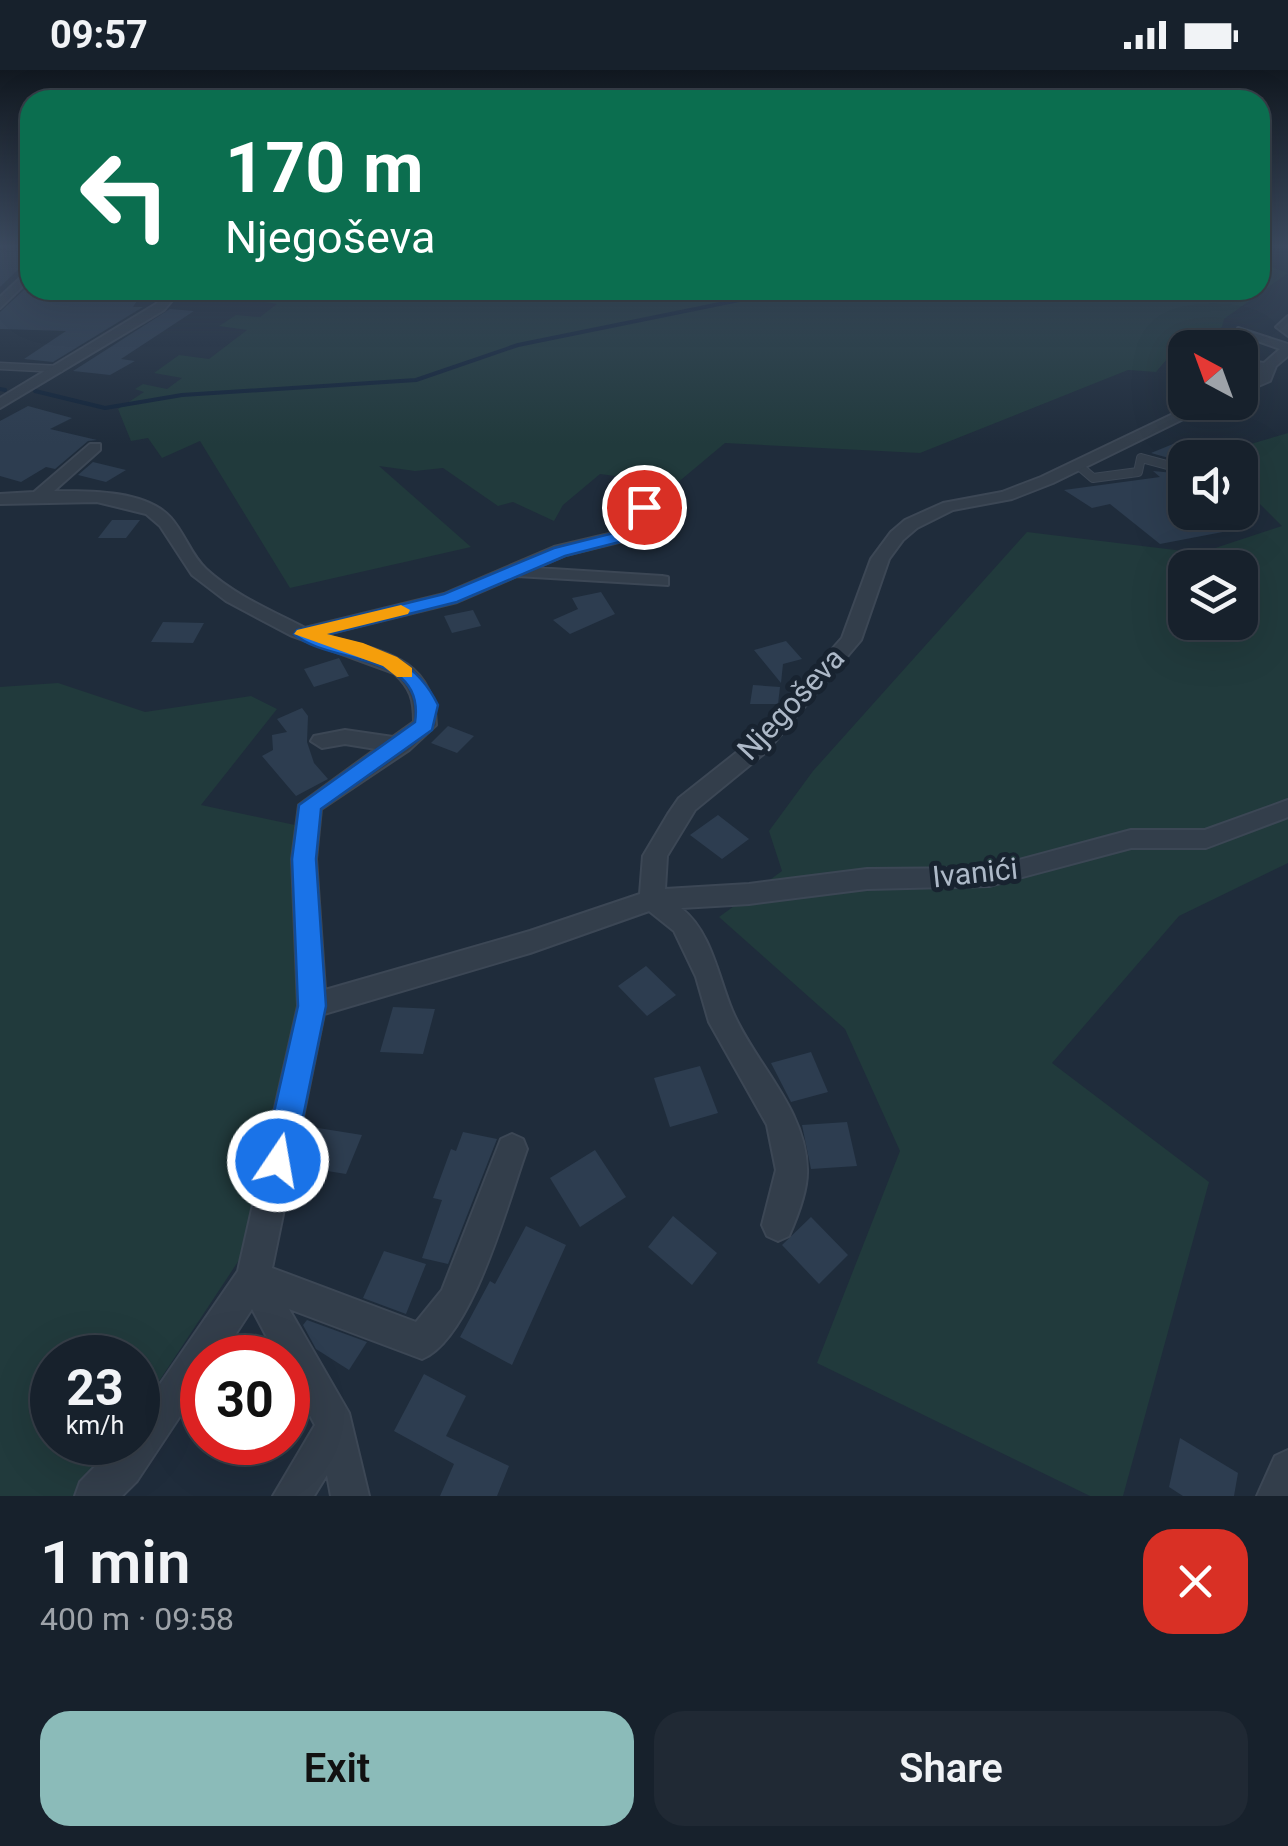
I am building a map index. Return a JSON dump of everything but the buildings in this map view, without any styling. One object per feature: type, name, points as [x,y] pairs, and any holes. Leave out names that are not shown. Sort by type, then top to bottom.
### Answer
[{"type":"street","points":[[0,404],[60,369],[105,336],[153,311]]},
{"type":"street","points":[[1288,320],[1282,327],[1288,332]]},
{"type":"street","points":[[1258,338],[1288,349],[1266,368],[1265,378],[1258,381]]},
{"type":"street","points":[[1258,367],[1266,368]]},
{"type":"street","name":"Njegoševa","points":[[652,900],[654,856],[664,838],[688,804],[760,746],[851,640],[880,559],[898,536],[912,524],[949,506],[1006,496],[1079,466],[1170,420]]},
{"type":"street","points":[[39,496],[95,447]]},
{"type":"street","points":[[0,499],[39,496],[134,504],[158,513],[201,574],[304,634],[390,661],[417,683],[428,705],[425,725],[310,805],[304,859],[312,1006],[253,1278],[124,1468],[94,1496]]},
{"type":"street","points":[[304,634],[450,598],[560,551],[633,534],[644,507]]},
{"type":"street","points":[[518,571],[662,581]]},
{"type":"street","points":[[322,741],[344,738],[401,745]]},
{"type":"street","name":"Ivanići","points":[[652,900],[749,894],[867,880],[989,878],[1130,838],[1206,839],[1288,808]]},
{"type":"street","points":[[312,1006],[530,942],[652,900],[682,924],[708,977],[719,1014],[781,1122],[792,1170],[778,1225]]},
{"type":"street","points":[[253,1278],[422,1342],[454,1300],[512,1149]]},
{"type":"street","points":[[253,1278],[336,1426],[350,1496]]},
{"type":"street","points":[[292,1496],[336,1426]]},
{"type":"street","points":[[1276,1496],[1288,1469]]},
{"type":"lane","points":[[0,366],[60,369]]},
{"type":"lane","points":[[1079,466],[1093,478],[1138,472],[1141,458],[1168,465]]},
{"type":"green space","points":[[268,311],[1236,311],[1217,330],[1168,330],[1168,358],[1156,372],[1128,370],[920,453],[725,443],[676,484],[600,474],[563,505],[554,521],[513,502],[498,506],[443,468],[415,471],[379,466],[471,547],[290,588],[200,441],[162,458],[148,438],[131,441],[118,409],[144,392],[135,389],[143,384],[167,389],[182,378],[154,373],[179,355],[209,359],[247,330],[219,326],[236,315],[260,317]]},
{"type":"green space","points":[[1288,433],[1288,863],[1179,916],[1052,1063],[1209,1182],[1123,1496],[1090,1496],[817,1363],[900,1151],[845,1029],[719,917],[782,871],[769,831],[813,771],[1027,532],[1175,550],[1168,550],[1168,640],[1258,640],[1258,550],[1209,550],[1282,526],[1258,502],[1258,442]]},
{"type":"green space","points":[[58,683],[145,712],[251,696],[277,709],[201,805],[295,825],[301,1005],[245,1251],[190,1335],[180,1335],[180,1349],[160,1380],[160,1335],[30,1335],[30,1465],[103,1465],[83,1496],[0,1496],[0,687]]},
{"type":"waterway","points":[[35,391],[105,408],[182,395],[416,380],[518,345],[688,311]]},
{"type":"waterway","points":[[0,389],[5,390]]},
{"type":"slow traffic","points":[[401,610],[304,634],[356,648],[390,661],[405,672]]},
{"type":"route","points":[[278,1161],[312,1006],[304,859],[310,805],[425,725],[428,705],[417,683],[390,661],[304,634],[450,598],[560,551],[633,534],[644,507]]}]
